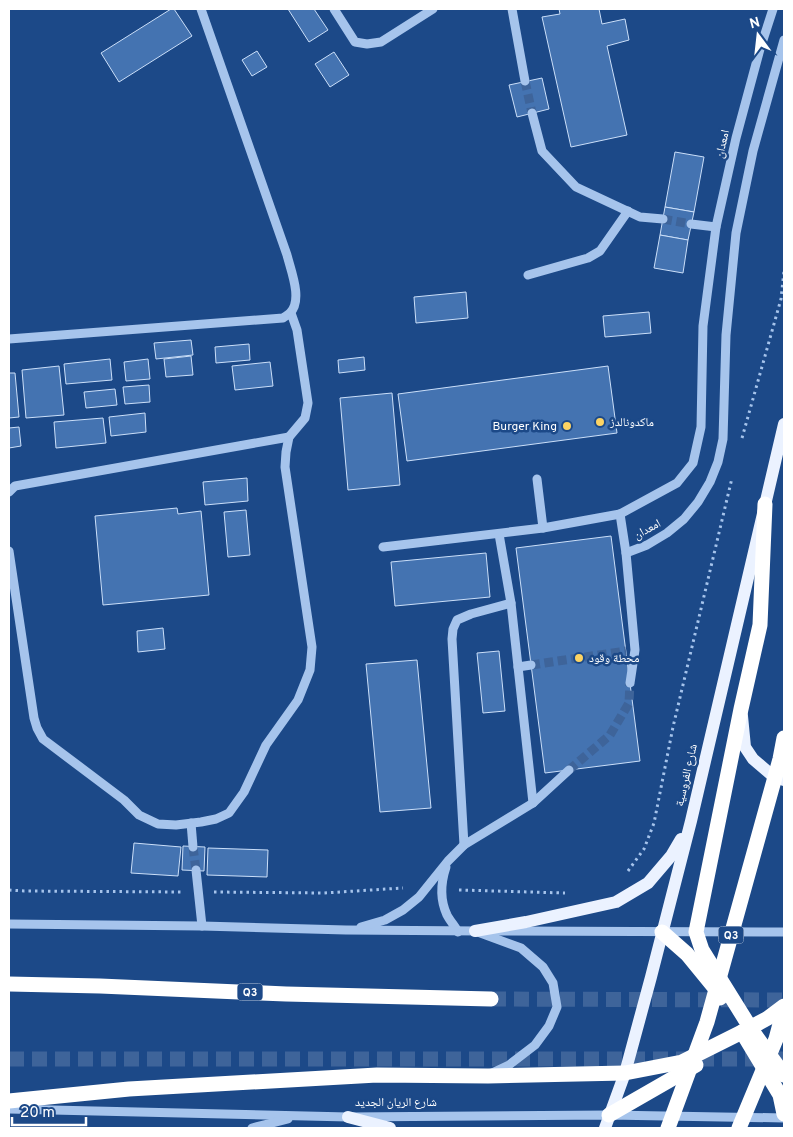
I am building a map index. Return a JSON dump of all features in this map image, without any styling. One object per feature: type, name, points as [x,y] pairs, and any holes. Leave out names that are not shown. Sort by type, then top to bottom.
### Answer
[{"type":"highway","points":[[765,504],[760,625],[696,932],[702,950],[780,1095],[784,1118],[783,1128]]},
{"type":"highway","name":"Q3","points":[[668,1128],[707,1022],[780,759],[784,738]]},
{"type":"highway","points":[[662,932],[688,954],[747,1032],[784,1076]]},
{"type":"highway","name":"Q3","points":[[9,984],[491,999]]},
{"type":"highway","points":[[607,1122],[784,1007]]},
{"type":"highway","points":[[739,1128],[776,1039],[784,1007]]},
{"type":"highway","points":[[9,1101],[129,1088],[377,1075],[488,1076],[625,1073],[682,1062],[784,1016]]},
{"type":"main road","name":"شارع الفروسية","points":[[607,1122],[625,1073],[651,977],[784,424]]},
{"type":"main road","points":[[741,709],[746,747],[753,759],[774,777],[784,780]]},
{"type":"main road","points":[[475,931],[616,902],[648,883],[671,856],[690,821]]},
{"type":"main road","points":[[348,1117],[390,1128]]},
{"type":"street","points":[[9,339],[283,318],[290,313],[296,301],[296,287],[287,255],[201,9]]},
{"type":"street","points":[[334,9],[355,42],[367,44],[381,42],[433,9]]},
{"type":"street","points":[[512,9],[525,81]]},
{"type":"street","name":"امعدان","points":[[774,9],[760,49],[738,130],[716,227],[703,326],[701,427],[693,463],[677,483],[620,514],[626,552],[647,545],[667,533],[684,519],[698,502],[710,482],[718,462],[723,440],[726,334],[736,233],[753,151],[784,40]]},
{"type":"street","points":[[532,113],[542,151],[576,187],[640,217],[662,219]]},
{"type":"street","points":[[528,276],[588,258],[600,251],[628,211]]},
{"type":"street","points":[[691,224],[716,227]]},
{"type":"street","points":[[9,551],[34,718],[43,739],[124,800],[140,815],[158,824],[190,824],[216,819],[229,813],[244,792],[266,745],[298,700],[310,670],[312,647],[285,468],[289,437],[305,418],[308,403],[297,330],[290,313]]},
{"type":"street","points":[[9,492],[15,486],[289,437]]},
{"type":"street","points":[[537,479],[543,528]]},
{"type":"street","points":[[383,547],[543,528],[620,514]]},
{"type":"street","points":[[499,534],[511,602],[533,803]]},
{"type":"street","points":[[626,552],[630,683]]},
{"type":"street","points":[[464,845],[453,629],[457,620],[470,614],[511,602]]},
{"type":"street","points":[[518,667],[531,665]]},
{"type":"street","points":[[346,930],[385,920],[403,910],[419,897],[448,861],[464,845],[533,803],[569,770]]},
{"type":"street","points":[[190,824],[193,846]]},
{"type":"street","points":[[448,861],[442,878],[443,902],[447,915],[458,932]]},
{"type":"street","points":[[196,870],[202,926]]},
{"type":"street","points":[[9,924],[458,932],[784,932]]},
{"type":"street","points":[[475,931],[521,948],[543,967],[553,983],[557,1007],[549,1026],[535,1045],[509,1065],[488,1076]]},
{"type":"street","name":"شارع الريان الجديد","points":[[9,1109],[607,1122],[784,1118]]},
{"type":"street","points":[[252,1128],[298,1116]]},
{"type":"path","points":[[723,440],[740,443],[781,299],[784,271]]},
{"type":"path","points":[[625,876],[644,849],[654,823],[673,726],[733,472]]},
{"type":"path","points":[[9,890],[324,893],[427,887]]},
{"type":"path","points":[[442,890],[567,893]]},
{"type":"building","points":[[171,9],[174,9],[192,36],[119,82],[101,53]]},
{"type":"building","points":[[288,9],[314,9],[328,30],[309,42]]},
{"type":"building","points":[[559,9],[599,9],[602,24],[625,19],[629,40],[607,46],[627,135],[571,147],[542,17],[560,14]]},
{"type":"building","points":[[257,51],[267,67],[252,76],[242,60]]},
{"type":"building","points":[[334,52],[349,75],[330,87],[315,64]]},
{"type":"building","points":[[542,78],[549,109],[517,117],[509,85]]},
{"type":"building","points":[[675,152],[704,157],[694,212],[665,207]]},
{"type":"building","points":[[665,207],[694,212],[688,240],[660,235]]},
{"type":"building","points":[[660,235],[688,240],[683,273],[654,268]]},
{"type":"building","points":[[466,292],[468,318],[416,323],[414,297]]},
{"type":"building","points":[[649,312],[651,333],[605,337],[603,316]]},
{"type":"building","points":[[191,340],[193,355],[156,359],[154,343]]},
{"type":"building","points":[[249,344],[250,360],[216,363],[215,347]]},
{"type":"building","points":[[191,356],[193,375],[166,377],[164,359]]},
{"type":"building","points":[[364,357],[365,370],[339,373],[338,360]]},
{"type":"building","points":[[110,359],[112,380],[66,384],[64,364]]},
{"type":"building","points":[[148,359],[150,379],[126,381],[124,362]]},
{"type":"building","points":[[270,362],[273,386],[235,390],[232,366]]},
{"type":"building","points":[[59,366],[64,415],[26,418],[22,370]]},
{"type":"building","points":[[608,366],[617,433],[407,461],[398,394]]},
{"type":"building","points":[[9,373],[15,373],[19,417],[9,418]]},
{"type":"building","points":[[149,385],[150,402],[125,404],[123,387]]},
{"type":"building","points":[[115,389],[117,405],[86,408],[84,392]]},
{"type":"building","points":[[392,393],[400,485],[348,490],[340,398]]},
{"type":"building","points":[[145,413],[146,432],[111,436],[109,417]]},
{"type":"building","points":[[103,418],[106,443],[56,448],[54,422]]},
{"type":"building","points":[[19,427],[21,446],[9,448],[9,428]]},
{"type":"building","points":[[247,478],[248,501],[205,505],[203,482]]},
{"type":"building","points":[[177,508],[178,514],[201,511],[209,595],[103,605],[95,516]]},
{"type":"building","points":[[246,510],[250,555],[228,557],[224,512]]},
{"type":"building","name":"محطة وقود","points":[[611,536],[640,761],[545,773],[516,548]]},
{"type":"building","points":[[486,553],[490,597],[395,606],[391,562]]},
{"type":"building","points":[[163,628],[165,649],[138,652],[137,631]]},
{"type":"building","points":[[499,651],[505,711],[483,713],[477,653]]},
{"type":"building","points":[[417,660],[431,808],[380,812],[366,664]]},
{"type":"building","points":[[134,843],[181,847],[178,876],[131,873]]},
{"type":"building","points":[[183,846],[205,847],[204,871],[182,870]]},
{"type":"building","points":[[208,848],[268,850],[267,877],[207,875]]},
{"type":"tunnel","points":[[525,81],[532,113]]},
{"type":"tunnel","points":[[663,219],[691,224]]},
{"type":"tunnel","points":[[531,665],[626,651]]},
{"type":"tunnel","points":[[569,770],[610,735],[629,703],[630,683]]},
{"type":"tunnel","points":[[193,847],[196,870]]},
{"type":"tunnel","points":[[491,999],[784,1000]]},
{"type":"tunnel","points":[[9,1059],[784,1059]]},
{"type":"place","name":"ماكدونالدز","points":[[600,422]]},
{"type":"place","name":"Burger King","points":[[567,426]]},
{"type":"place","name":"محطة وقود","points":[[579,658]]}]
